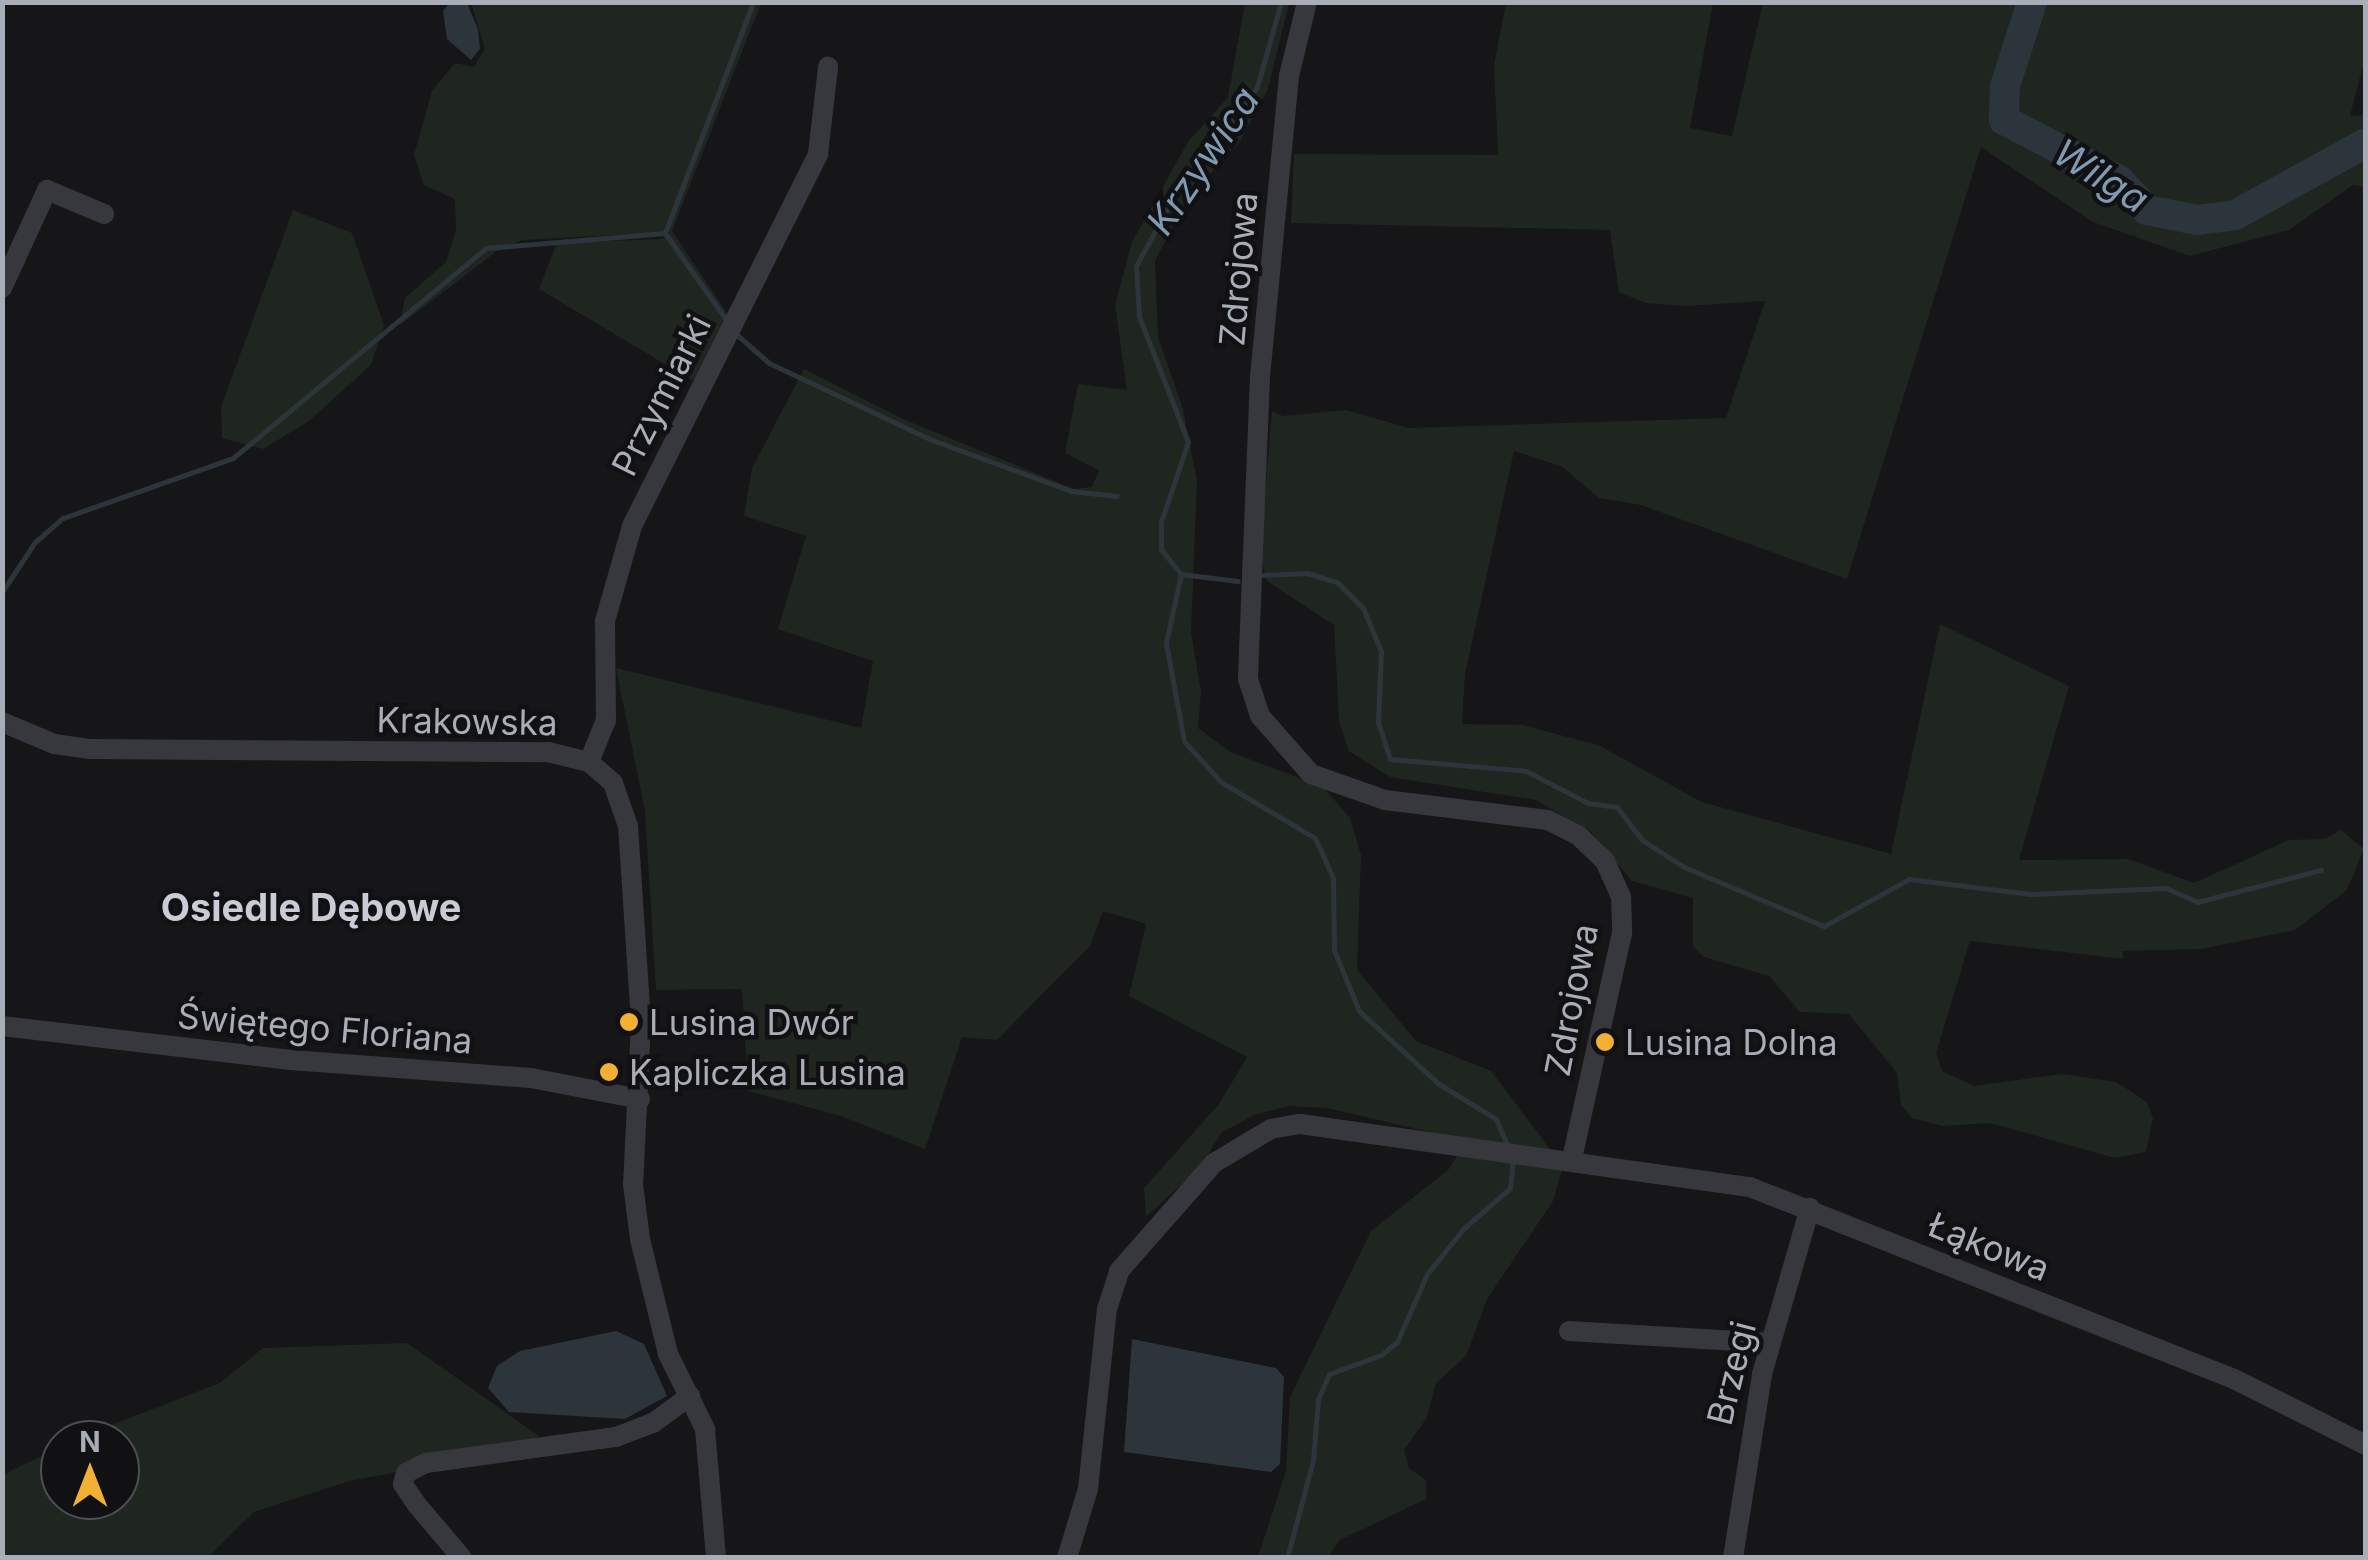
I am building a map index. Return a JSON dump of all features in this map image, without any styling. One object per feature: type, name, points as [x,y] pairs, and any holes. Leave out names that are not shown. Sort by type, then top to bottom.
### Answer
[{"type":"street","name":"Zdrojowa","points":[[1307,2],[1288,76],[1260,377],[1248,679],[1260,716],[1311,774],[1385,800],[1548,820],[1579,836],[1606,862],[1621,897],[1622,933],[1572,1158]]},
{"type":"street","name":"Przymiarki","points":[[590,762],[606,720],[605,621],[632,526],[818,154],[828,67]]},
{"type":"street","points":[[2,288],[48,190],[104,214]]},
{"type":"street","name":"Krakowska","points":[[2,722],[54,744],[91,749],[548,752],[590,762],[612,782],[626,811],[640,1099],[633,1184],[640,1239],[668,1354],[690,1396],[712,1458],[716,1558]]},
{"type":"street","name":"Świętego Floriana","points":[[2,1026],[291,1060],[531,1078],[640,1099]]},
{"type":"street","points":[[1067,1557],[1088,1489],[1112,1290],[1133,1251],[1214,1163],[1270,1128],[1300,1124],[1488,1152],[1572,1158]]},
{"type":"street","name":"Łąkowa","points":[[1572,1158],[1724,1180],[1810,1208],[2234,1379],[2366,1445]]},
{"type":"street","name":"Brzegi","points":[[1733,1558],[1744,1455],[1771,1342],[1810,1208]]},
{"type":"street","points":[[1569,1331],[1771,1342]]},
{"type":"street","points":[[462,1558],[403,1484],[406,1473],[426,1463],[616,1437],[653,1422],[690,1396]]},
{"type":"shaded area","points":[[449,3],[467,3],[478,29],[480,49],[471,60],[447,39],[443,11]]},
{"type":"shaded area","points":[[471,3],[761,3],[672,231],[731,319],[693,381],[539,289],[557,243],[662,239],[670,232],[522,240],[497,251],[400,325],[405,298],[446,262],[456,231],[455,199],[424,185],[414,155],[432,91],[455,63],[474,67],[485,49]]},
{"type":"shaded area","points":[[1245,3],[1289,3],[1268,89],[1239,143],[1189,196],[1155,261],[1158,337],[1183,409],[1197,481],[1191,632],[1201,692],[1198,728],[1230,752],[1323,787],[1350,818],[1361,855],[1357,970],[1416,1041],[1491,1071],[1563,1166],[1553,1201],[1487,1299],[1466,1356],[1436,1383],[1426,1419],[1404,1450],[1409,1468],[1426,1480],[1426,1499],[1340,1540],[1328,1557],[1258,1557],[1286,1471],[1290,1397],[1371,1231],[1448,1170],[1459,1153],[1452,1137],[1327,1108],[1289,1106],[1254,1115],[1221,1133],[1201,1166],[1146,1217],[1144,1188],[1219,1104],[1247,1057],[1129,996],[1146,924],[1103,911],[1090,946],[997,1040],[962,1037],[925,1149],[841,1116],[748,1091],[742,989],[656,990],[645,811],[616,668],[861,728],[873,661],[778,629],[806,536],[744,516],[752,468],[804,369],[903,419],[1074,489],[1092,487],[1099,470],[1065,453],[1078,384],[1127,390],[1115,305],[1132,242],[1188,142],[1228,97]]},
{"type":"shaded area","points":[[1506,3],[1713,3],[1690,128],[1732,136],[1763,3],[2365,3],[2365,57],[2350,116],[2365,115],[2365,187],[2353,185],[2289,230],[2190,256],[2093,222],[1981,147],[1847,579],[1641,505],[1599,498],[1561,466],[1514,451],[1465,674],[1462,724],[1522,725],[1598,745],[1702,802],[1891,854],[1940,624],[2069,686],[2019,860],[2128,859],[2194,883],[2289,840],[2325,839],[2341,830],[2364,849],[2347,890],[2295,930],[2201,949],[2122,951],[2124,959],[1970,941],[1936,1053],[1942,1071],[1974,1086],[2062,1074],[2116,1082],[2147,1102],[2153,1118],[2146,1152],[2115,1158],[1990,1123],[1942,1126],[1912,1118],[1901,1105],[1897,1073],[1849,1014],[1800,1012],[1769,976],[1704,957],[1693,946],[1693,898],[1632,881],[1591,832],[1536,800],[1390,777],[1349,751],[1339,721],[1334,625],[1267,581],[1260,555],[1272,411],[1283,416],[1346,410],[1409,428],[1726,418],[1765,301],[1686,306],[1646,303],[1619,292],[1610,230],[1291,223],[1294,154],[1498,155],[1494,65]]},
{"type":"shaded area","points":[[293,210],[352,233],[384,325],[371,365],[309,421],[263,449],[222,438],[221,407]]},
{"type":"shaded area","points":[[616,1331],[644,1344],[667,1396],[625,1419],[509,1412],[488,1388],[497,1366],[520,1351]]},
{"type":"shaded area","points":[[1132,1339],[1276,1368],[1284,1377],[1280,1464],[1271,1472],[1124,1452]]},
{"type":"shaded area","points":[[407,1343],[539,1436],[515,1450],[349,1481],[254,1512],[208,1557],[3,1557],[2,1475],[40,1457],[40,1520],[140,1520],[140,1420],[125,1420],[220,1383],[263,1348]]},
{"type":"waterway","points":[[727,321],[665,233],[753,2]]},
{"type":"waterway","name":"Krzywica","points":[[1181,574],[1161,549],[1161,522],[1188,442],[1139,316],[1136,266],[1172,200],[1257,87],[1281,2]]},
{"type":"waterway","name":"Wilga","points":[[2032,2],[2005,86],[2004,120],[2119,180],[2147,210],[2197,220],[2235,215],[2366,143]]},
{"type":"waterway","points":[[2,592],[35,542],[63,518],[233,458],[486,248],[665,233]]},
{"type":"waterway","points":[[736,334],[769,363],[932,440],[1071,491],[1117,496]]},
{"type":"waterway","points":[[1263,575],[1307,573],[1337,582],[1363,608],[1381,651],[1378,722],[1390,759],[1526,771],[1588,803],[1617,807],[1642,840],[1684,867],[1824,926],[1909,879],[2030,894],[2166,888],[2197,902],[2321,870]]},
{"type":"waterway","name":"Krzywica","points":[[1181,574],[1166,643],[1184,741],[1221,782],[1315,838],[1333,878],[1334,950],[1359,1011],[1439,1084],[1496,1119],[1507,1145]]},
{"type":"waterway","points":[[1181,574],[1238,581]]},
{"type":"waterway","name":"Krzywica","points":[[1287,1558],[1313,1460],[1318,1399],[1329,1374],[1381,1355],[1397,1342],[1427,1274],[1463,1229],[1510,1188],[1513,1159]]},
{"type":"place","name":"Lusina Dwór","points":[[629,1022]]},
{"type":"place","name":"Lusina Dolna","points":[[1605,1042]]},
{"type":"place","name":"Kapliczka Lusina","points":[[609,1072]]},
{"type":"district","name":"Osiedle Dębowe","points":[[311,908]]}]
